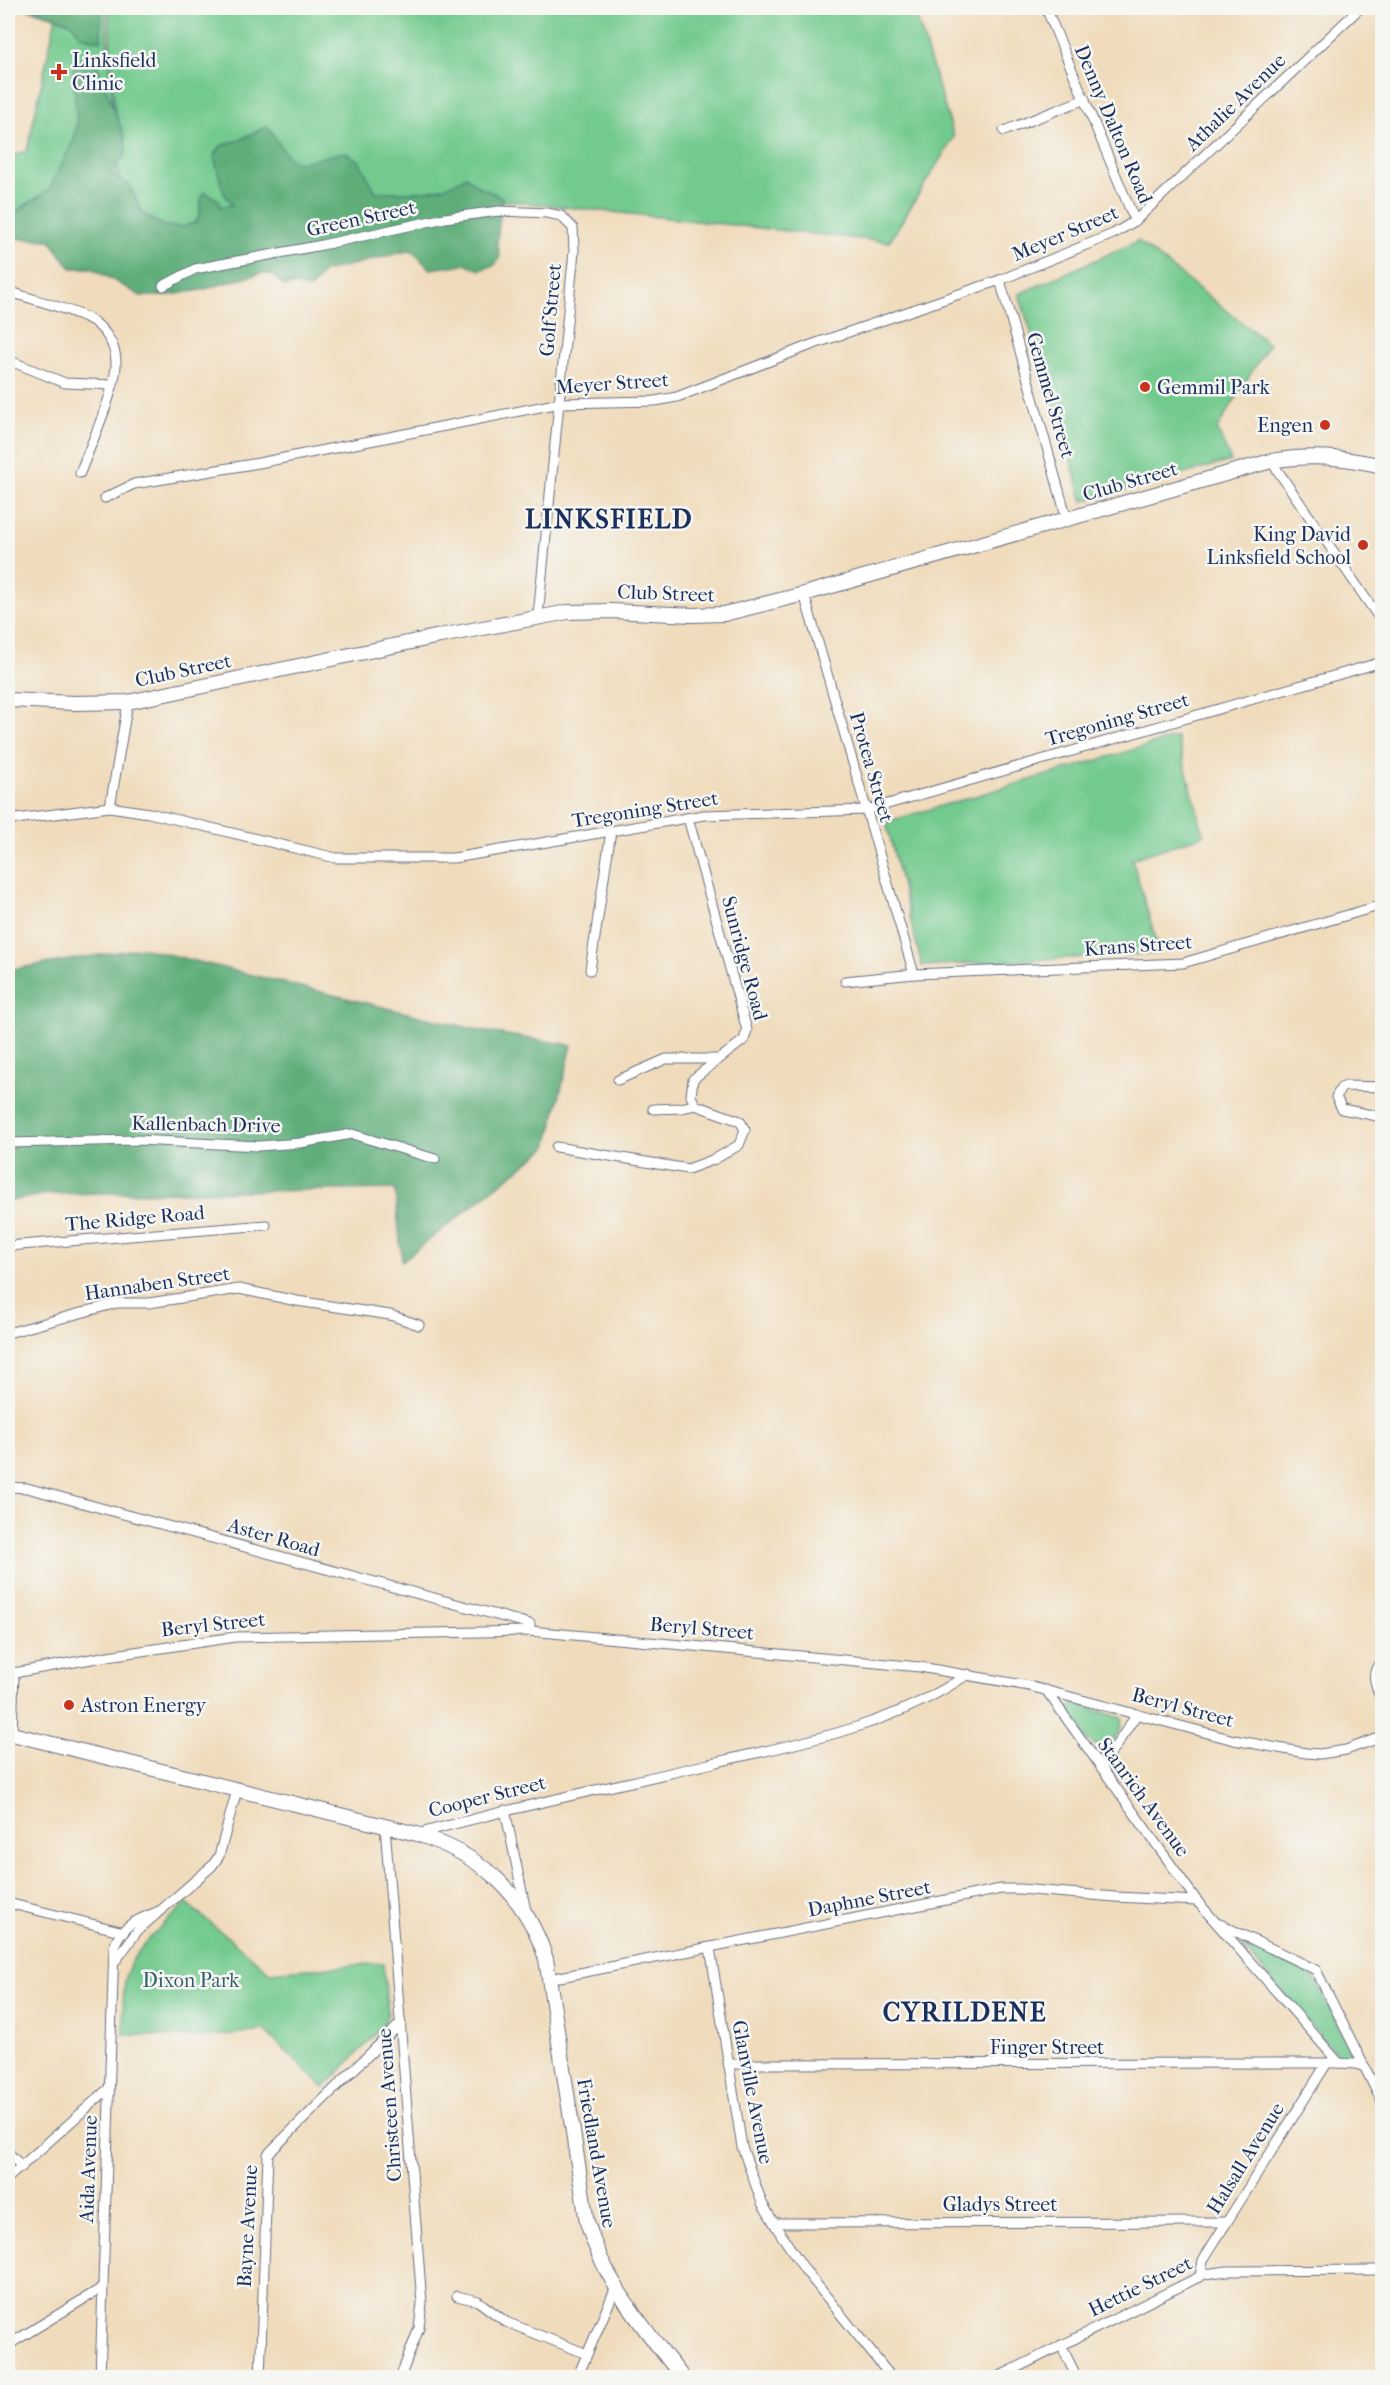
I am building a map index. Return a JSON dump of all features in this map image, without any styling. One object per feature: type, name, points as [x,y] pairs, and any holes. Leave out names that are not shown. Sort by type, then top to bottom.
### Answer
[{"type":"main road","name":"Club Street","points":[[8,700],[74,703],[128,702],[538,616],[587,610],[724,614],[804,594],[1292,457],[1328,456],[1383,466]]},
{"type":"main road","name":"Cooper Street","points":[[10,1733],[417,1834]]},
{"type":"main road","name":"Friedland Avenue","points":[[417,1834],[458,1850],[486,1868],[510,1892],[526,1913],[543,1949],[550,1979],[586,2222],[595,2250],[615,2287],[683,2378]]},
{"type":"street","name":"Denny Dalton Road","points":[[1046,8],[1135,221]]},
{"type":"street","name":"Athalie Avenue","points":[[1135,221],[1360,8]]},
{"type":"street","points":[[1004,131],[1085,99]]},
{"type":"street","name":"Green Street","points":[[163,286],[195,269],[465,215],[499,211],[547,213],[561,216],[569,223]]},
{"type":"street","name":"Meyer Street","points":[[105,498],[134,484],[249,465],[560,403],[655,401],[676,397],[811,345],[1000,280],[1113,234],[1135,221]]},
{"type":"street","name":"Golf Street","points":[[538,616],[574,251],[574,233],[569,223]]},
{"type":"street","name":"Gemmel Street","points":[[1000,280],[1067,519]]},
{"type":"street","points":[[8,291],[87,317],[98,324],[108,338],[116,357],[112,385],[80,472]]},
{"type":"street","points":[[8,360],[66,383],[112,385]]},
{"type":"street","points":[[1271,462],[1383,622]]},
{"type":"street","name":"Protea Street","points":[[804,594],[914,974]]},
{"type":"street","name":"Tregoning Street","points":[[8,820],[110,807],[149,813],[324,856],[348,859],[454,858],[716,814],[867,810],[1383,662]]},
{"type":"street","points":[[110,807],[128,702]]},
{"type":"street","name":"Sunridge Road","points":[[688,818],[746,1023],[747,1035],[744,1040],[693,1079],[691,1096],[695,1105]]},
{"type":"street","points":[[590,970],[611,831]]},
{"type":"street","name":"Krans Street","points":[[845,981],[914,974],[1183,963],[1383,905]]},
{"type":"street","points":[[618,1080],[666,1059],[720,1059]]},
{"type":"street","points":[[1383,1087],[1346,1086],[1341,1088],[1336,1097],[1342,1109],[1383,1118]]},
{"type":"street","points":[[556,1147],[683,1169],[715,1159],[743,1141],[745,1130],[740,1121],[695,1105],[653,1109]]},
{"type":"street","name":"Kallenbach Drive","points":[[8,1143],[148,1141],[259,1146],[300,1143],[352,1134],[435,1159]]},
{"type":"street","name":"The Ridge Road","points":[[8,1246],[266,1226]]},
{"type":"street","name":"Hannaben Street","points":[[8,1333],[117,1303],[148,1303],[239,1289],[297,1301],[390,1315],[419,1324]]},
{"type":"street","name":"Aster Road","points":[[8,1487],[27,1488],[530,1628]]},
{"type":"street","name":"Beryl Street","points":[[11,1673],[235,1637],[530,1628],[920,1667],[968,1674],[1046,1690],[1234,1740],[1306,1753],[1320,1754],[1346,1750],[1383,1737]]},
{"type":"street","points":[[1383,1661],[1377,1666],[1374,1676],[1383,1702]]},
{"type":"street","points":[[10,1733],[11,1673]]},
{"type":"street","name":"Cooper Street","points":[[417,1834],[505,1810],[860,1728],[904,1709],[968,1674]]},
{"type":"street","name":"Stanrich Avenue","points":[[1046,1690],[1197,1901],[1339,2063]]},
{"type":"street","points":[[1101,1768],[1137,1714]]},
{"type":"street","name":"Aida Avenue","points":[[114,1963],[133,1936],[212,1866],[219,1856],[237,1790]]},
{"type":"street","name":"Friedland Avenue","points":[[505,1810],[526,1913]]},
{"type":"street","name":"Christeen Avenue","points":[[386,1826],[422,2303],[419,2328],[400,2378]]},
{"type":"street","name":"Daphne Street","points":[[550,1979],[1001,1889],[1020,1888],[1115,1897],[1197,1901]]},
{"type":"street","points":[[8,1903],[122,1931],[133,1936]]},
{"type":"street","name":"Aida Avenue","points":[[100,2378],[108,2089],[116,1940],[122,1931],[137,1920],[162,1910]]},
{"type":"street","name":"Stanrich Avenue","points":[[1215,1922],[1316,1970],[1383,2102]]},
{"type":"street","points":[[93,1925],[127,1945]]},
{"type":"street","name":"Glanville Avenue","points":[[710,1948],[744,2154],[762,2203],[805,2270],[892,2378]]},
{"type":"street","name":"Bayne Avenue","points":[[260,2378],[268,2154],[401,2023]]},
{"type":"street","name":"Halsall Avenue","points":[[1200,2276],[1203,2260],[1328,2063]]},
{"type":"street","name":"Finger Street","points":[[728,2064],[1339,2063],[1365,2067]]},
{"type":"street","points":[[8,2178],[108,2089]]},
{"type":"street","points":[[8,2152],[22,2167]]},
{"type":"street","name":"Gladys Street","points":[[774,2223],[1227,2222]]},
{"type":"street","name":"Hettie Street","points":[[996,2378],[1200,2276],[1227,2271],[1383,2270]]},
{"type":"street","points":[[577,2378],[615,2287]]},
{"type":"street","points":[[8,2345],[102,2288]]},
{"type":"street","points":[[457,2296],[478,2301],[506,2322],[587,2354]]},
{"type":"street","points":[[1060,2345],[1077,2378]]},
{"type":"green space","name":"Linksfield Clinic","points":[[23,8],[105,8],[116,147],[118,222],[8,228],[8,157],[27,151],[56,17]]},
{"type":"green space","points":[[30,8],[101,8],[101,41],[80,36],[72,23]]},
{"type":"green space","points":[[108,8],[914,8],[954,137],[889,242],[510,201],[425,206],[192,241],[121,208]]},
{"type":"green space","points":[[84,55],[95,60],[125,138],[126,153],[110,173],[129,185],[143,214],[164,226],[183,227],[196,222],[200,214],[204,192],[219,200],[220,207],[232,205],[223,191],[214,156],[221,146],[242,139],[267,126],[288,157],[299,163],[345,152],[359,161],[376,192],[434,190],[466,176],[477,186],[502,197],[497,244],[500,256],[495,265],[480,270],[467,264],[430,269],[411,250],[323,272],[311,289],[294,285],[284,286],[273,275],[262,273],[201,290],[164,296],[141,296],[92,268],[71,268],[50,240],[10,238],[9,216],[48,191],[74,140],[77,120],[74,63]]},
{"type":"green space","name":"Gemmil Park","points":[[1138,241],[1269,344],[1217,429],[1231,461],[1083,501],[1019,294]]},
{"type":"green space","points":[[1177,737],[1204,835],[1132,859],[1160,953],[922,966],[886,822]]},
{"type":"green space","points":[[142,948],[481,1031],[572,1045],[547,1147],[402,1261],[395,1189],[48,1194],[8,1201],[8,970]]},
{"type":"green space","points":[[1077,1704],[1122,1718],[1119,1733],[1105,1748],[1100,1749],[1088,1741],[1068,1712],[1068,1708]]},
{"type":"green space","name":"Dixon Park","points":[[186,1903],[270,1972],[383,1963],[388,2013],[383,2026],[324,2088],[264,2030],[206,2037],[124,2035],[124,1985],[132,1961],[154,1934]]},
{"type":"green space","points":[[1247,1943],[1312,1976],[1353,2055],[1348,2059],[1334,2052],[1242,1946]]},
{"type":"place","name":"Linksfield Clinic","points":[[59,72]]},
{"type":"place","name":"Gemmil Park","points":[[1145,387]]},
{"type":"place","name":"Engen","points":[[1325,425]]},
{"type":"place","name":"King David Linksfield School","points":[[1363,545]]},
{"type":"place","name":"Astron Energy","points":[[69,1705]]},
{"type":"district","name":"LINKSFIELD","points":[[609,519]]},
{"type":"district","name":"CYRILDENE","points":[[965,2012]]}]
